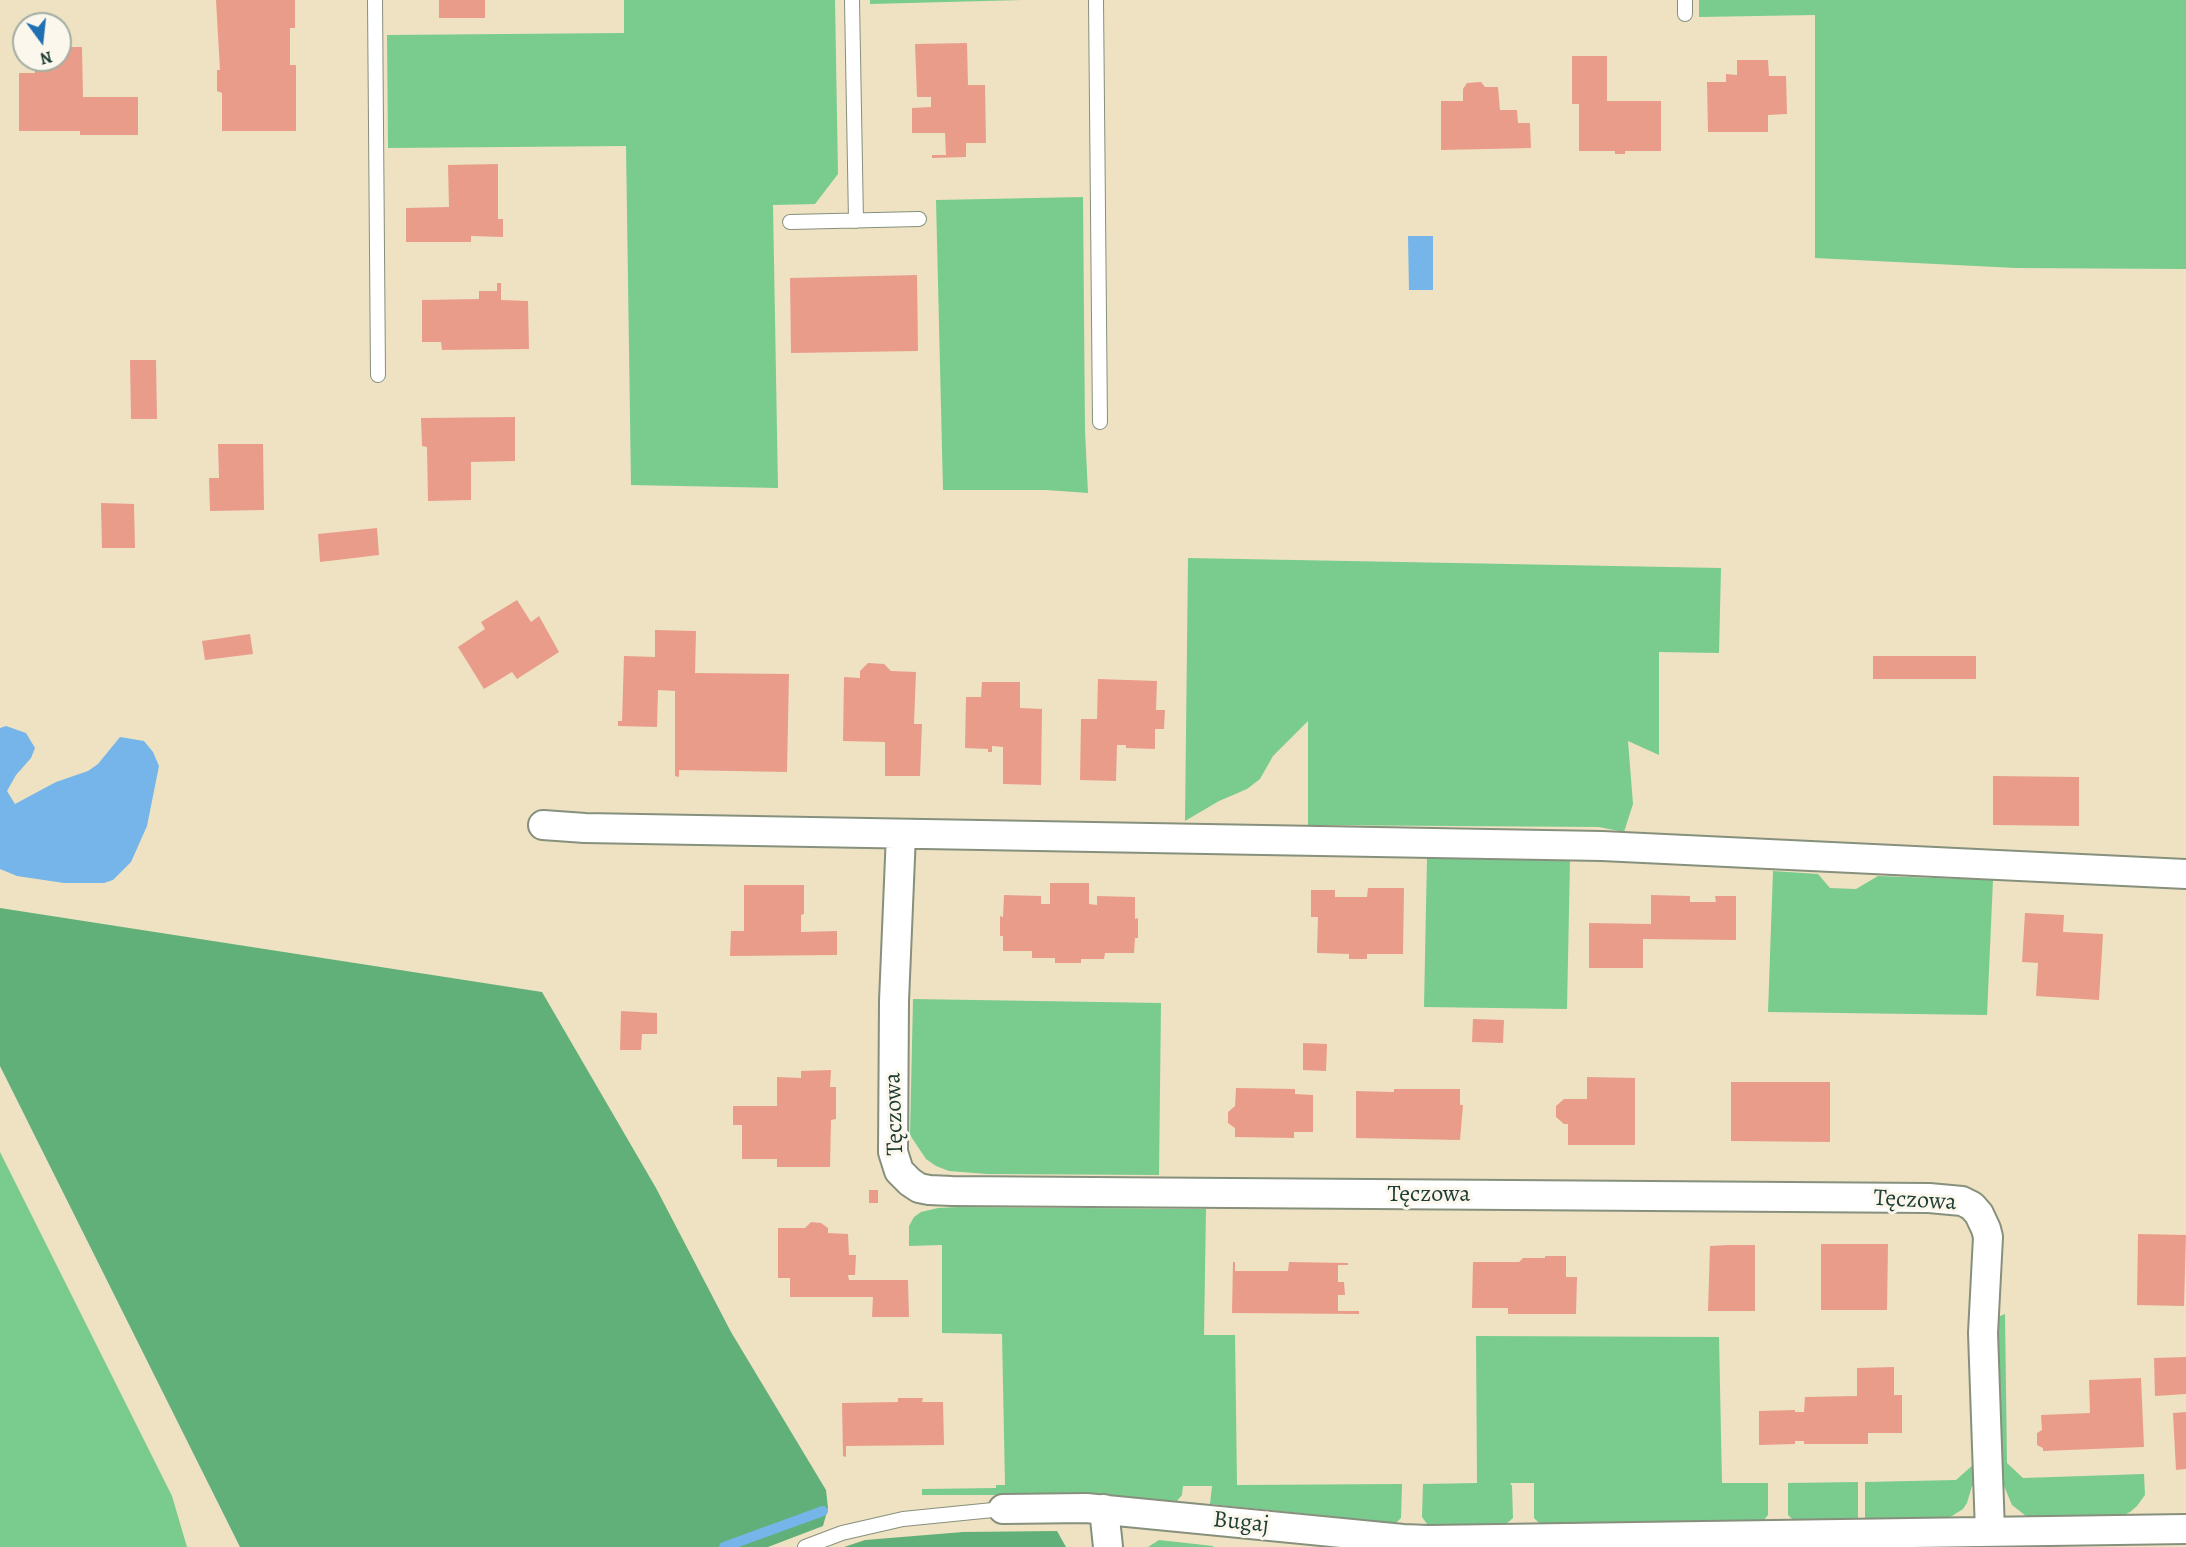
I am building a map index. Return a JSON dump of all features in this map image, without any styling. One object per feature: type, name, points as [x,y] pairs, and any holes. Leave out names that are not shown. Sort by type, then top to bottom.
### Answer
[{"type":"street","points":[[543,825],[585,828],[1602,846],[2186,874]]},
{"type":"street","name":"Tęczowa","points":[[901,834],[894,1001],[893,1152],[899,1171],[919,1188],[952,1191],[1906,1198],[1962,1201],[1972,1206],[1979,1214],[1988,1237],[1983,1340],[1990,1532]]},
{"type":"street","name":"Bugaj","points":[[1004,1509],[1104,1509],[1429,1540],[2186,1529]]},
{"type":"street","points":[[1104,1509],[1108,1547]]},
{"type":"lane","points":[[375,0],[378,375]]},
{"type":"lane","points":[[852,0],[856,221]]},
{"type":"lane","points":[[1096,0],[1100,422]]},
{"type":"lane","points":[[790,222],[919,219]]},
{"type":"lane","name":"Bugaj","points":[[805,1547],[842,1533],[903,1519],[1004,1509]]},
{"type":"green space","points":[[624,0],[835,0],[838,174],[815,204],[773,205],[778,488],[631,485],[626,146],[388,148],[387,35],[624,33]]},
{"type":"green space","points":[[870,0],[1023,0],[870,4]]},
{"type":"green space","points":[[1699,0],[2186,0],[2186,269],[2016,268],[1815,258],[1815,15],[1699,17]]},
{"type":"green space","points":[[1083,197],[1085,431],[1088,493],[1046,490],[943,490],[936,200]]},
{"type":"green space","points":[[1188,558],[1721,568],[1719,653],[1659,652],[1659,755],[1628,741],[1633,804],[1624,832],[1599,827],[1308,825],[1308,721],[1273,756],[1260,779],[1247,789],[1219,801],[1185,821]]},
{"type":"green space","points":[[1427,857],[1570,860],[1567,1009],[1424,1007]]},
{"type":"green space","points":[[1773,871],[1818,874],[1830,888],[1856,889],[1878,876],[1993,880],[1987,1015],[1768,1012]]},
{"type":"green space","points":[[0,908],[542,992],[656,1188],[731,1332],[826,1490],[828,1508],[823,1526],[768,1547],[240,1547],[0,1066]]},
{"type":"green space","points":[[913,999],[1161,1003],[1159,1175],[987,1174],[949,1171],[926,1159],[910,1135]]},
{"type":"green space","points":[[0,1152],[172,1496],[187,1547],[0,1547]]},
{"type":"green space","points":[[938,1208],[1206,1209],[1204,1335],[1235,1335],[1237,1485],[1402,1484],[1401,1518],[1396,1523],[1210,1504],[1212,1486],[1183,1486],[1182,1495],[1177,1501],[1073,1495],[922,1495],[922,1489],[996,1488],[996,1485],[1005,1485],[1002,1334],[942,1333],[942,1245],[909,1246],[909,1226],[914,1217],[921,1212]]},
{"type":"green space","points":[[2005,1314],[2007,1463],[2023,1478],[2144,1474],[2145,1495],[2130,1512],[2122,1516],[2026,1516],[2012,1505],[2004,1486],[1999,1487],[1993,1319]]},
{"type":"green space","points":[[1476,1336],[1719,1337],[1722,1483],[1768,1483],[1768,1515],[1763,1521],[1540,1524],[1534,1518],[1534,1483],[1510,1483],[1513,1518],[1506,1524],[1427,1524],[1422,1517],[1423,1484],[1477,1483]]},
{"type":"green space","points":[[1974,1464],[1977,1486],[1972,1486],[1963,1509],[1952,1516],[1865,1519],[1865,1482],[1956,1480]]},
{"type":"green space","points":[[1858,1482],[1858,1519],[1793,1520],[1788,1515],[1788,1483]]},
{"type":"green space","points":[[1057,1531],[1066,1547],[844,1547],[865,1540],[963,1532]]},
{"type":"green space","points":[[1159,1540],[1213,1546],[1213,1547],[1148,1547]]},
{"type":"water","points":[[1408,236],[1433,236],[1433,290],[1409,290]]},
{"type":"water","points":[[6,726],[26,733],[35,748],[31,758],[16,775],[7,791],[15,804],[56,782],[88,771],[98,764],[120,737],[144,741],[153,752],[159,766],[147,826],[131,862],[113,880],[104,883],[64,883],[17,876],[0,869],[0,728]]},
{"type":"building","points":[[216,0],[295,0],[295,28],[290,28],[290,65],[296,65],[296,131],[222,131],[222,93],[217,91],[217,70],[220,70]]},
{"type":"building","points":[[439,0],[485,0],[485,18],[439,18]]},
{"type":"building","points":[[967,43],[968,85],[985,85],[986,143],[966,143],[966,157],[932,158],[932,155],[946,155],[945,133],[912,133],[912,108],[931,107],[931,97],[917,97],[915,44]]},
{"type":"building","points":[[72,47],[82,47],[83,97],[138,97],[138,135],[80,135],[80,131],[19,131],[19,73],[72,72]]},
{"type":"building","points":[[1572,56],[1607,56],[1607,101],[1661,101],[1661,151],[1625,151],[1625,154],[1615,154],[1615,151],[1579,151],[1579,104],[1572,104]]},
{"type":"building","points":[[1737,60],[1768,60],[1769,76],[1786,76],[1787,114],[1768,115],[1768,132],[1708,132],[1707,82],[1726,82],[1726,74],[1737,75]]},
{"type":"building","points":[[1481,82],[1485,87],[1498,87],[1500,110],[1517,110],[1518,123],[1530,123],[1531,148],[1441,150],[1441,101],[1463,101],[1463,89],[1467,83]]},
{"type":"building","points":[[498,164],[498,219],[503,219],[503,237],[471,236],[471,242],[406,242],[406,208],[449,207],[448,165]]},
{"type":"building","points":[[917,275],[918,351],[791,353],[790,278]]},
{"type":"building","points":[[497,283],[501,283],[501,300],[528,301],[529,349],[442,350],[441,342],[422,342],[422,300],[479,299],[479,291],[497,291]]},
{"type":"building","points":[[130,360],[156,360],[157,419],[131,419]]},
{"type":"building","points":[[515,417],[515,461],[471,462],[471,500],[428,501],[427,447],[422,446],[421,418]]},
{"type":"building","points":[[218,444],[263,444],[264,510],[210,511],[209,478],[219,478]]},
{"type":"building","points":[[101,503],[134,504],[135,548],[102,548]]},
{"type":"building","points":[[377,528],[379,555],[320,562],[318,534]]},
{"type":"building","points":[[517,600],[531,622],[539,616],[559,652],[517,679],[512,672],[484,689],[458,647],[485,629],[481,622]]},
{"type":"building","points":[[655,630],[696,631],[695,673],[789,674],[787,772],[679,770],[679,777],[675,776],[675,691],[658,690],[657,727],[618,726],[618,721],[622,721],[624,656],[655,657]]},
{"type":"building","points":[[250,634],[253,654],[205,660],[202,641]]},
{"type":"building","points":[[1873,656],[1976,656],[1976,679],[1873,679]]},
{"type":"building","points":[[868,663],[884,664],[891,671],[916,672],[914,724],[922,724],[920,776],[885,776],[885,742],[843,741],[844,677],[860,678],[860,671]]},
{"type":"building","points":[[1098,679],[1157,681],[1156,710],[1165,710],[1164,729],[1155,729],[1155,749],[1126,748],[1126,745],[1117,745],[1116,781],[1080,780],[1081,719],[1097,719]]},
{"type":"building","points":[[982,682],[1020,682],[1020,708],[1042,709],[1041,785],[1003,784],[1003,747],[992,746],[992,752],[988,752],[988,749],[965,748],[966,697],[981,697]]},
{"type":"building","points":[[1993,776],[2079,777],[2079,826],[1993,825]]},
{"type":"building","points":[[1050,883],[1089,883],[1089,904],[1097,905],[1097,896],[1135,897],[1138,938],[1135,938],[1134,953],[1105,953],[1104,959],[1081,959],[1081,963],[1055,963],[1055,958],[1032,958],[1032,951],[1003,951],[1000,916],[1003,917],[1004,895],[1041,896],[1041,904],[1050,904]]},
{"type":"building","points":[[744,885],[804,885],[804,914],[801,915],[801,932],[837,931],[837,955],[730,956],[731,931],[744,931]]},
{"type":"building","points":[[1368,888],[1404,888],[1403,954],[1367,954],[1367,959],[1349,959],[1349,954],[1317,953],[1318,917],[1311,917],[1311,890],[1335,890],[1335,897],[1367,897]]},
{"type":"building","points":[[1651,895],[1690,896],[1690,902],[1716,902],[1715,896],[1736,896],[1736,940],[1643,939],[1643,968],[1589,968],[1589,923],[1651,924]]},
{"type":"building","points":[[2025,913],[2064,915],[2063,932],[2103,934],[2099,1000],[2036,996],[2038,963],[2022,962]]},
{"type":"building","points":[[621,1011],[657,1013],[657,1034],[642,1034],[641,1050],[620,1050]]},
{"type":"building","points":[[1473,1019],[1504,1020],[1503,1043],[1472,1042]]},
{"type":"building","points":[[1303,1043],[1327,1044],[1326,1071],[1303,1070]]},
{"type":"building","points":[[831,1070],[830,1087],[836,1087],[836,1119],[831,1120],[830,1167],[777,1167],[777,1159],[742,1159],[742,1125],[733,1125],[733,1106],[777,1106],[777,1077],[801,1078],[801,1071]]},
{"type":"building","points":[[1587,1077],[1635,1078],[1635,1145],[1568,1145],[1568,1124],[1564,1124],[1556,1117],[1556,1106],[1564,1099],[1587,1099]]},
{"type":"building","points":[[1731,1082],[1830,1082],[1830,1142],[1731,1141]]},
{"type":"building","points":[[1236,1088],[1295,1089],[1295,1094],[1313,1095],[1313,1132],[1294,1132],[1294,1138],[1235,1137],[1235,1128],[1228,1123],[1228,1112],[1235,1106]]},
{"type":"building","points":[[1394,1089],[1460,1089],[1460,1105],[1463,1105],[1460,1140],[1356,1138],[1356,1091],[1394,1092]]},
{"type":"building","points":[[869,1190],[878,1190],[878,1203],[869,1203]]},
{"type":"building","points":[[811,1222],[821,1223],[828,1228],[828,1233],[848,1234],[849,1255],[856,1255],[855,1275],[848,1275],[849,1280],[908,1280],[909,1317],[872,1317],[873,1297],[790,1297],[790,1278],[778,1278],[778,1228],[805,1228]]},
{"type":"building","points":[[2138,1234],[2186,1235],[2184,1306],[2137,1305]]},
{"type":"building","points":[[1821,1244],[1888,1244],[1887,1310],[1821,1310]]},
{"type":"building","points":[[1755,1245],[1755,1311],[1708,1311],[1710,1246]]},
{"type":"building","points":[[1545,1256],[1566,1256],[1566,1277],[1577,1277],[1576,1314],[1508,1314],[1508,1308],[1472,1308],[1473,1262],[1519,1262],[1523,1258],[1545,1258]]},
{"type":"building","points":[[1233,1262],[1235,1262],[1235,1271],[1288,1271],[1289,1262],[1348,1263],[1348,1265],[1338,1265],[1338,1282],[1344,1282],[1345,1295],[1338,1295],[1338,1311],[1359,1311],[1359,1314],[1232,1313]]},
{"type":"building","points":[[2186,1357],[2186,1394],[2155,1396],[2154,1358]]},
{"type":"building","points":[[1894,1367],[1894,1395],[1902,1395],[1902,1433],[1868,1433],[1868,1444],[1804,1444],[1804,1441],[1795,1441],[1795,1444],[1759,1445],[1759,1411],[1804,1412],[1805,1397],[1857,1396],[1857,1368]]},
{"type":"building","points":[[2141,1378],[2144,1447],[2043,1451],[2043,1448],[2037,1445],[2037,1433],[2042,1430],[2041,1415],[2090,1413],[2089,1380]]},
{"type":"building","points":[[898,1398],[923,1398],[922,1402],[943,1402],[944,1445],[846,1446],[846,1457],[843,1456],[842,1403],[898,1402]]},
{"type":"building","points":[[2186,1412],[2186,1469],[2176,1470],[2173,1413]]},
{"type":"waterway","points":[[724,1547],[823,1511]]}]
